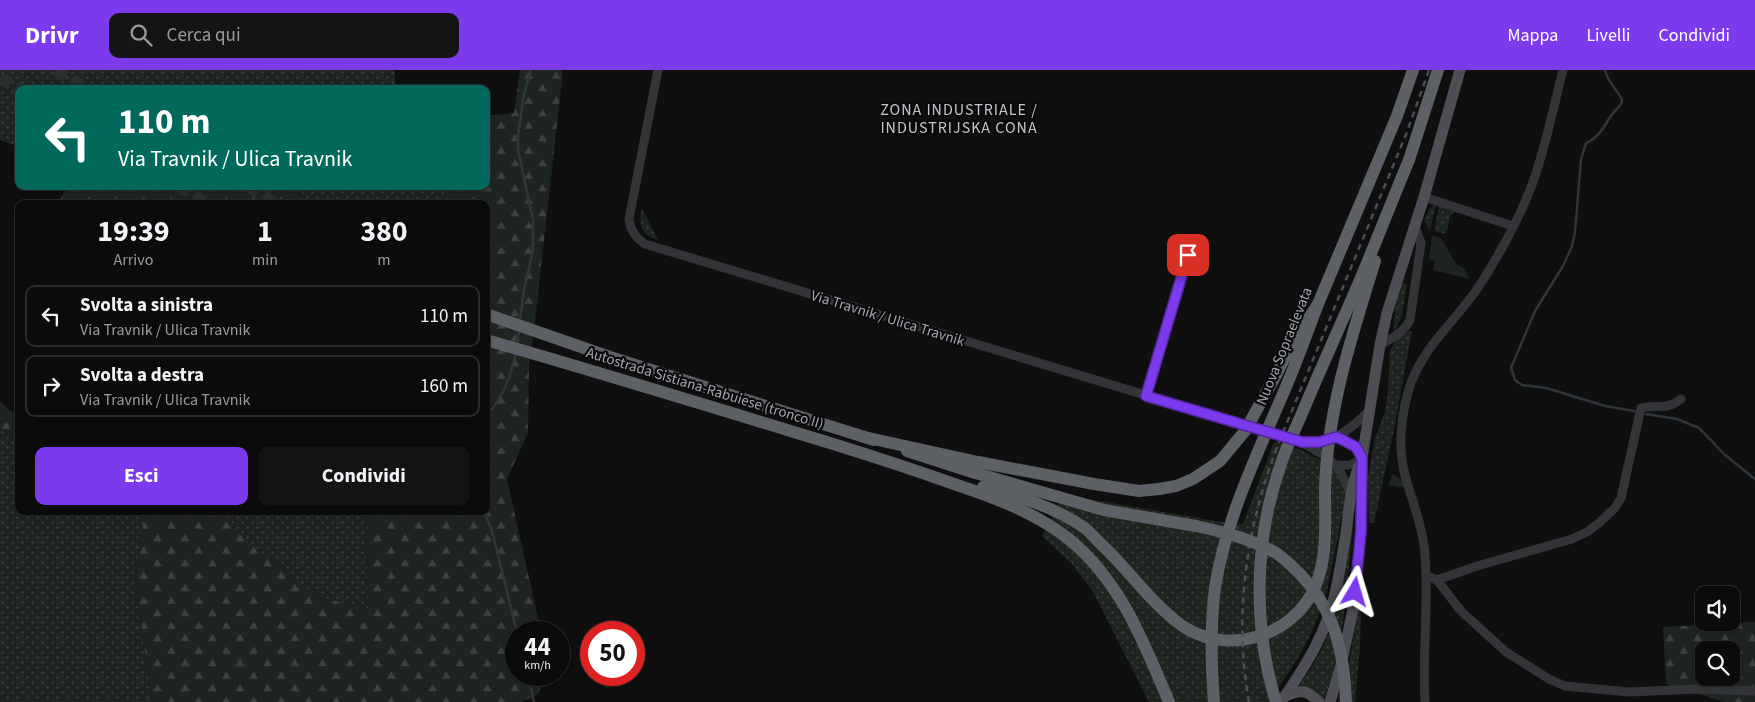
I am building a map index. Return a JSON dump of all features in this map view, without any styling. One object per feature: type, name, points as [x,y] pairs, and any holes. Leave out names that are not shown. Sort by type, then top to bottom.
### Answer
[{"type":"highway","points":[[914,469],[1002,492],[1053,509],[1086,529],[1112,554],[1161,608],[1203,636],[1226,641],[1249,640],[1271,633],[1290,621],[1303,608],[1315,586],[1320,570],[1326,527],[1325,489],[1329,434],[1336,400],[1372,269],[1438,70]]},
{"type":"highway","name":"Nuova Sopraelevata","points":[[1214,702],[1212,614],[1222,556],[1234,514],[1318,304],[1390,134],[1412,73]]},
{"type":"highway","points":[[1281,700],[1263,638],[1259,577],[1262,541],[1272,494],[1280,467],[1315,379],[1348,308],[1409,160]]},
{"type":"highway","points":[[864,437],[978,462],[1117,488],[1139,490],[1176,486],[1207,471],[1234,446],[1245,431],[1293,342],[1318,304]]},
{"type":"highway","name":"Autostrada Sistiana-Rabuiese (tronco II)","points":[[490,315],[610,357],[864,437]]},
{"type":"highway","name":"Autostrada Sistiana-Rabuiese (tronco II)","points":[[490,341],[914,469]]},
{"type":"highway","points":[[864,437],[972,472],[1104,510],[1227,533],[1256,543],[1277,554],[1312,586],[1325,607],[1341,652],[1345,674],[1346,702]]},
{"type":"highway","points":[[914,469],[990,496],[1035,517],[1070,540],[1095,564],[1118,594],[1135,624],[1168,702]]},
{"type":"main road","points":[[1330,702],[1346,644],[1355,598],[1361,531],[1362,458],[1380,345],[1387,313],[1424,197],[1460,70]]},
{"type":"main road","points":[[1281,700],[1316,648],[1325,628],[1335,592],[1347,525],[1350,494],[1362,458]]},
{"type":"main road","points":[[1281,700],[1295,691],[1310,694],[1319,702]]},
{"type":"street","name":"Via Travnik / Ulica Travnik","points":[[658,70],[629,219],[630,228],[634,235],[650,247],[1302,442],[1338,465]]},
{"type":"street","points":[[1426,702],[1424,660],[1427,576],[1424,543],[1402,460],[1402,441],[1408,394],[1419,363],[1482,283],[1513,226],[1535,177],[1563,70]]},
{"type":"street","points":[[1424,197],[1513,226]]},
{"type":"street","points":[[1380,345],[1391,340],[1410,320],[1421,243],[1415,226]]},
{"type":"street","points":[[1146,396],[1188,255]]},
{"type":"street","points":[[1438,580],[1486,563],[1572,539],[1587,532],[1610,513],[1621,498],[1641,408],[1665,408],[1672,406],[1681,399]]},
{"type":"street","name":"Via Travnik / Ulica Travnik","points":[[1302,442],[1319,442],[1337,437],[1370,410]]},
{"type":"street","points":[[1337,437],[1356,447],[1362,458],[1355,464],[1347,466],[1338,465]]},
{"type":"street","points":[[1338,465],[1350,494]]},
{"type":"street","points":[[1427,576],[1438,580],[1461,611],[1506,652],[1549,679],[1565,686],[1628,692],[1698,689],[1755,691]]},
{"type":"green space","points":[[0,70],[395,70],[395,85],[15,85],[15,146],[0,140]]},
{"type":"green space","points":[[520,70],[563,70],[529,366],[528,433],[507,479],[539,621],[505,621],[505,686],[541,686],[538,694],[522,702],[152,702],[135,582],[143,526],[140,515],[225,515],[254,547],[318,597],[368,609],[366,515],[490,515],[490,200],[447,200],[446,190],[490,190],[490,116],[514,113]]},
{"type":"green space","points":[[67,190],[304,190],[295,200],[61,200],[61,197]]},
{"type":"green space","points":[[304,190],[446,190],[447,200],[295,200]]},
{"type":"green space","points":[[1436,205],[1430,230],[1424,221],[1429,209]]},
{"type":"green space","points":[[1439,206],[1454,212],[1450,216],[1446,234],[1434,231]]},
{"type":"green space","points":[[642,209],[658,240],[648,236],[642,229],[640,220]]},
{"type":"green space","points":[[1432,236],[1441,238],[1457,265],[1463,267],[1470,279],[1433,270],[1435,261],[1429,260]]},
{"type":"green space","points":[[1402,283],[1407,284],[1403,310],[1397,327],[1393,332],[1395,309]]},
{"type":"green space","points":[[1412,331],[1374,523],[1369,522],[1368,477],[1375,438],[1385,412],[1390,351],[1396,340]]},
{"type":"green space","points":[[0,402],[15,414],[15,443],[0,428]]},
{"type":"green space","points":[[0,428],[15,443],[15,515],[140,515],[143,526],[135,582],[152,702],[0,702]]},
{"type":"green space","points":[[1274,442],[1299,449],[1330,465],[1336,471],[1346,497],[1326,595],[1312,632],[1297,660],[1269,702],[1149,702],[1093,592],[1071,563],[1042,536],[1064,495],[1243,524]]},
{"type":"green space","points":[[1392,474],[1405,482],[1406,488],[1389,485]]},
{"type":"green space","points":[[225,515],[366,515],[368,610],[318,597],[254,547]]},
{"type":"green space","points":[[1351,528],[1353,528],[1343,622],[1337,659],[1324,701],[1314,691],[1299,686],[1319,655],[1332,622],[1342,582]]},
{"type":"green space","points":[[1362,590],[1355,702],[1338,702],[1349,662]]},
{"type":"green space","points":[[1755,622],[1755,702],[1725,702],[1666,684],[1663,627],[1695,625],[1695,631],[1740,631],[1740,623]]},
{"type":"waterway","points":[[520,320],[524,289],[533,251],[533,220],[518,150],[518,136],[524,94],[531,70]]},
{"type":"waterway","points":[[1605,70],[1608,79],[1622,102],[1600,133],[1586,143],[1581,159],[1575,232],[1572,246],[1563,266],[1535,311],[1511,368],[1515,380],[1522,385],[1546,388],[1605,406],[1634,411]]},
{"type":"waterway","points":[[517,345],[519,331]]},
{"type":"waterway","points":[[490,412],[505,387],[516,353]]},
{"type":"waterway","points":[[1646,414],[1677,419],[1699,428],[1725,455],[1755,479]]},
{"type":"waterway","points":[[486,515],[492,531],[514,621]]},
{"type":"waterway","points":[[530,686],[534,702]]},
{"type":"tunnel","points":[[56,70],[80,85]]},
{"type":"tunnel","points":[[0,78],[15,87]]},
{"type":"tunnel","points":[[185,190],[202,200]]},
{"type":"tunnel","points":[[254,190],[271,200]]},
{"type":"railway","points":[[1249,702],[1244,669],[1243,603],[1251,537],[1268,473],[1279,442],[1407,132],[1429,70]]},
{"type":"district","name":"ZONA INDUSTRIALE / INDUSTRIJSKA CONA","points":[[959,118]]},
{"type":"route","points":[[1188,255],[1146,396],[1302,442],[1319,442],[1337,437],[1356,447],[1362,458],[1361,531],[1355,592]]}]
